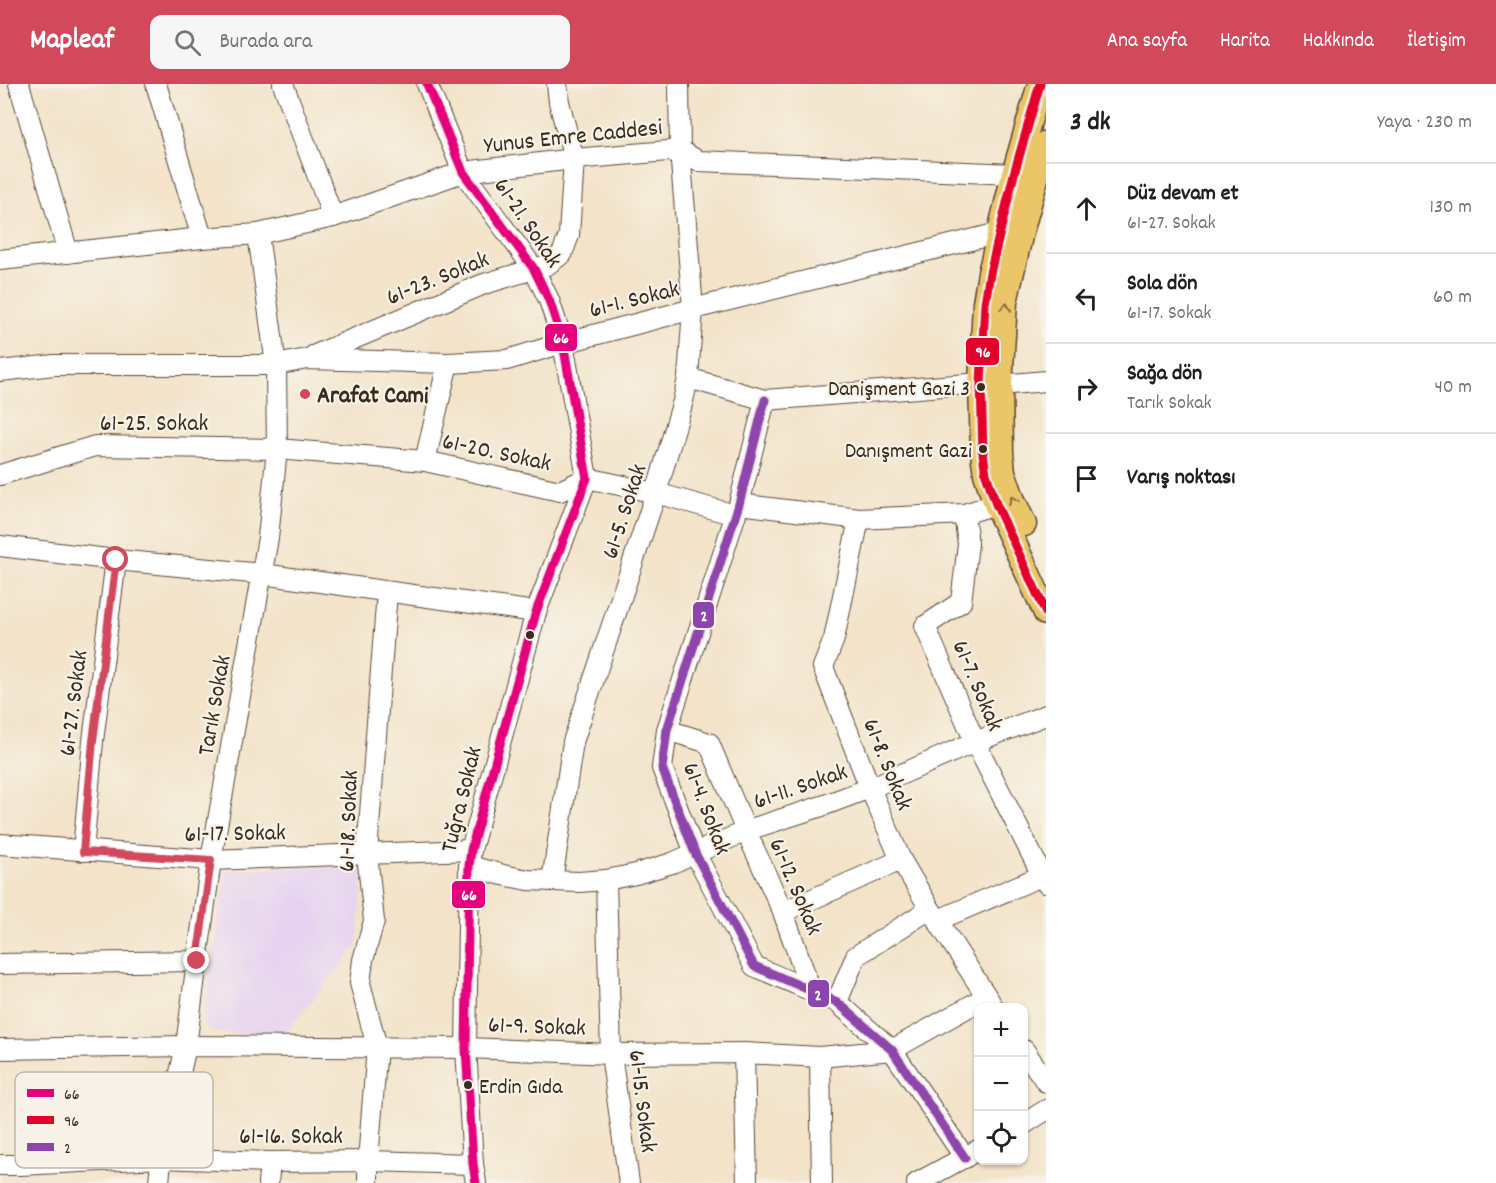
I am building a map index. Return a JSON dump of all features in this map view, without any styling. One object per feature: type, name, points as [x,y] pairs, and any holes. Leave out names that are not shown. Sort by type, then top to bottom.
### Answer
[{"type":"main road","points":[[1040,84],[999,233],[985,303],[991,384],[1003,472],[1012,498],[1046,573]]},
{"type":"main road","points":[[1046,143],[1021,232],[1005,302],[991,384],[983,453],[986,474],[996,504],[1046,613]]},
{"type":"street","points":[[19,84],[68,253]]},
{"type":"street","points":[[156,84],[202,238]]},
{"type":"street","points":[[283,84],[333,217]]},
{"type":"street","name":"61-21. Sokak","points":[[427,84],[463,172],[534,269],[549,300],[562,343],[587,478]]},
{"type":"street","name":"61-23. Sokak","points":[[308,359],[484,284],[547,265],[562,254],[569,235],[574,159],[559,102],[557,84]]},
{"type":"street","name":"61-5. Sokak","points":[[552,881],[573,742],[657,493],[688,378],[693,309],[680,150],[679,84]]},
{"type":"street","name":"Yunus Emre Caddesi","points":[[0,260],[258,234],[333,217],[463,172],[680,150],[698,161],[1014,174]]},
{"type":"street","name":"61-1. Sokak","points":[[0,371],[54,365],[276,365],[308,359],[448,363],[507,360],[562,343],[693,309],[999,233]]},
{"type":"street","name":"Tarık Sokak","points":[[180,1072],[186,1046],[211,860],[268,538],[277,449],[276,365],[258,234]]},
{"type":"street","points":[[425,461],[448,363]]},
{"type":"street","points":[[688,378],[765,400],[1046,381]]},
{"type":"street","name":"61-4. Sokak","points":[[765,400],[737,509],[667,730],[662,768],[695,853],[754,966],[837,1002],[892,1050],[972,1154]]},
{"type":"street","name":"61-25. Sokak","points":[[0,475],[95,446],[277,449]]},
{"type":"street","name":"61-20. Sokak","points":[[277,449],[425,461],[560,491],[587,478]]},
{"type":"street","points":[[587,478],[737,509],[859,519],[964,514],[996,504]]},
{"type":"street","name":"Tuğra Sokak","points":[[474,1173],[466,1048],[470,858],[536,612],[587,478]]},
{"type":"street","name":"61-7. Sokak","points":[[964,514],[968,544],[961,602],[925,626],[975,742],[1045,878]]},
{"type":"street","name":"61-8. Sokak","points":[[859,519],[834,639],[823,667],[901,860],[990,1002]]},
{"type":"street","points":[[0,546],[262,574],[536,612]]},
{"type":"street","name":"61-27. Sokak","points":[[83,852],[93,741],[116,560]]},
{"type":"street","name":"61-18. Sokak","points":[[368,1183],[377,1047],[360,983],[363,960],[374,921],[368,853],[387,592]]},
{"type":"street","name":"61-11. Sokak","points":[[470,858],[503,875],[528,880],[579,882],[636,874],[672,863],[746,831],[870,788],[975,742],[1046,715]]},
{"type":"street","name":"61-12. Sokak","points":[[667,730],[709,743],[783,912],[811,991]]},
{"type":"street","name":"61-17. Sokak","points":[[0,844],[211,860],[368,853],[470,858]]},
{"type":"street","points":[[783,912],[901,860]]},
{"type":"street","points":[[837,1002],[856,956],[934,914],[1045,878]]},
{"type":"street","name":"61-15. Sokak","points":[[606,880],[611,1054],[629,1183]]},
{"type":"street","points":[[0,963],[197,961]]},
{"type":"street","name":"61-9. Sokak","points":[[0,1049],[186,1046],[377,1047],[611,1054],[744,1053],[820,1057],[892,1050],[990,1002]]},
{"type":"street","points":[[744,1053],[747,1183]]},
{"type":"street","points":[[820,1057],[822,1183]]},
{"type":"street","points":[[1028,1057],[1046,1082]]},
{"type":"street","points":[[1028,1121],[1046,1110]]},
{"type":"street","points":[[917,1183],[972,1154]]},
{"type":"street","name":"61-16. Sokak","points":[[213,1160],[368,1161],[474,1173]]},
{"type":"street","points":[[268,1183],[270,1162]]},
{"type":"street","name":"61-16. Sokak","points":[[0,1165],[20,1174],[73,1168]]},
{"type":"street","name":"Tarık Sokak","points":[[159,1183],[160,1168]]},
{"type":"shaded area","points":[[364,864],[357,946],[285,1034],[214,1033],[203,1022],[226,870]]},
{"type":"transit line","name":"66","points":[[427,84],[463,172],[534,269],[549,300],[563,343],[587,478],[536,612],[471,850],[466,1048],[476,1183]]},
{"type":"transit line","name":"96","points":[[1040,84],[1014,174],[990,273],[985,303],[981,383],[983,453],[986,474],[996,504],[1046,613]]},
{"type":"transit line","name":"2","points":[[765,400],[739,504],[667,730],[662,768],[695,853],[754,966],[837,1002],[892,1050],[965,1158]]},
{"type":"place","name":"Danişment Gazi 3","points":[[981,387]]},
{"type":"place","name":"Arafat Cami","points":[[305,394]]},
{"type":"place","name":"Danışment Gazi","points":[[983,449]]},
{"type":"place","name":"Erdin Gıda","points":[[468,1085]]},
{"type":"route","points":[[116,560],[93,741],[83,852],[211,860],[197,961]]}]
